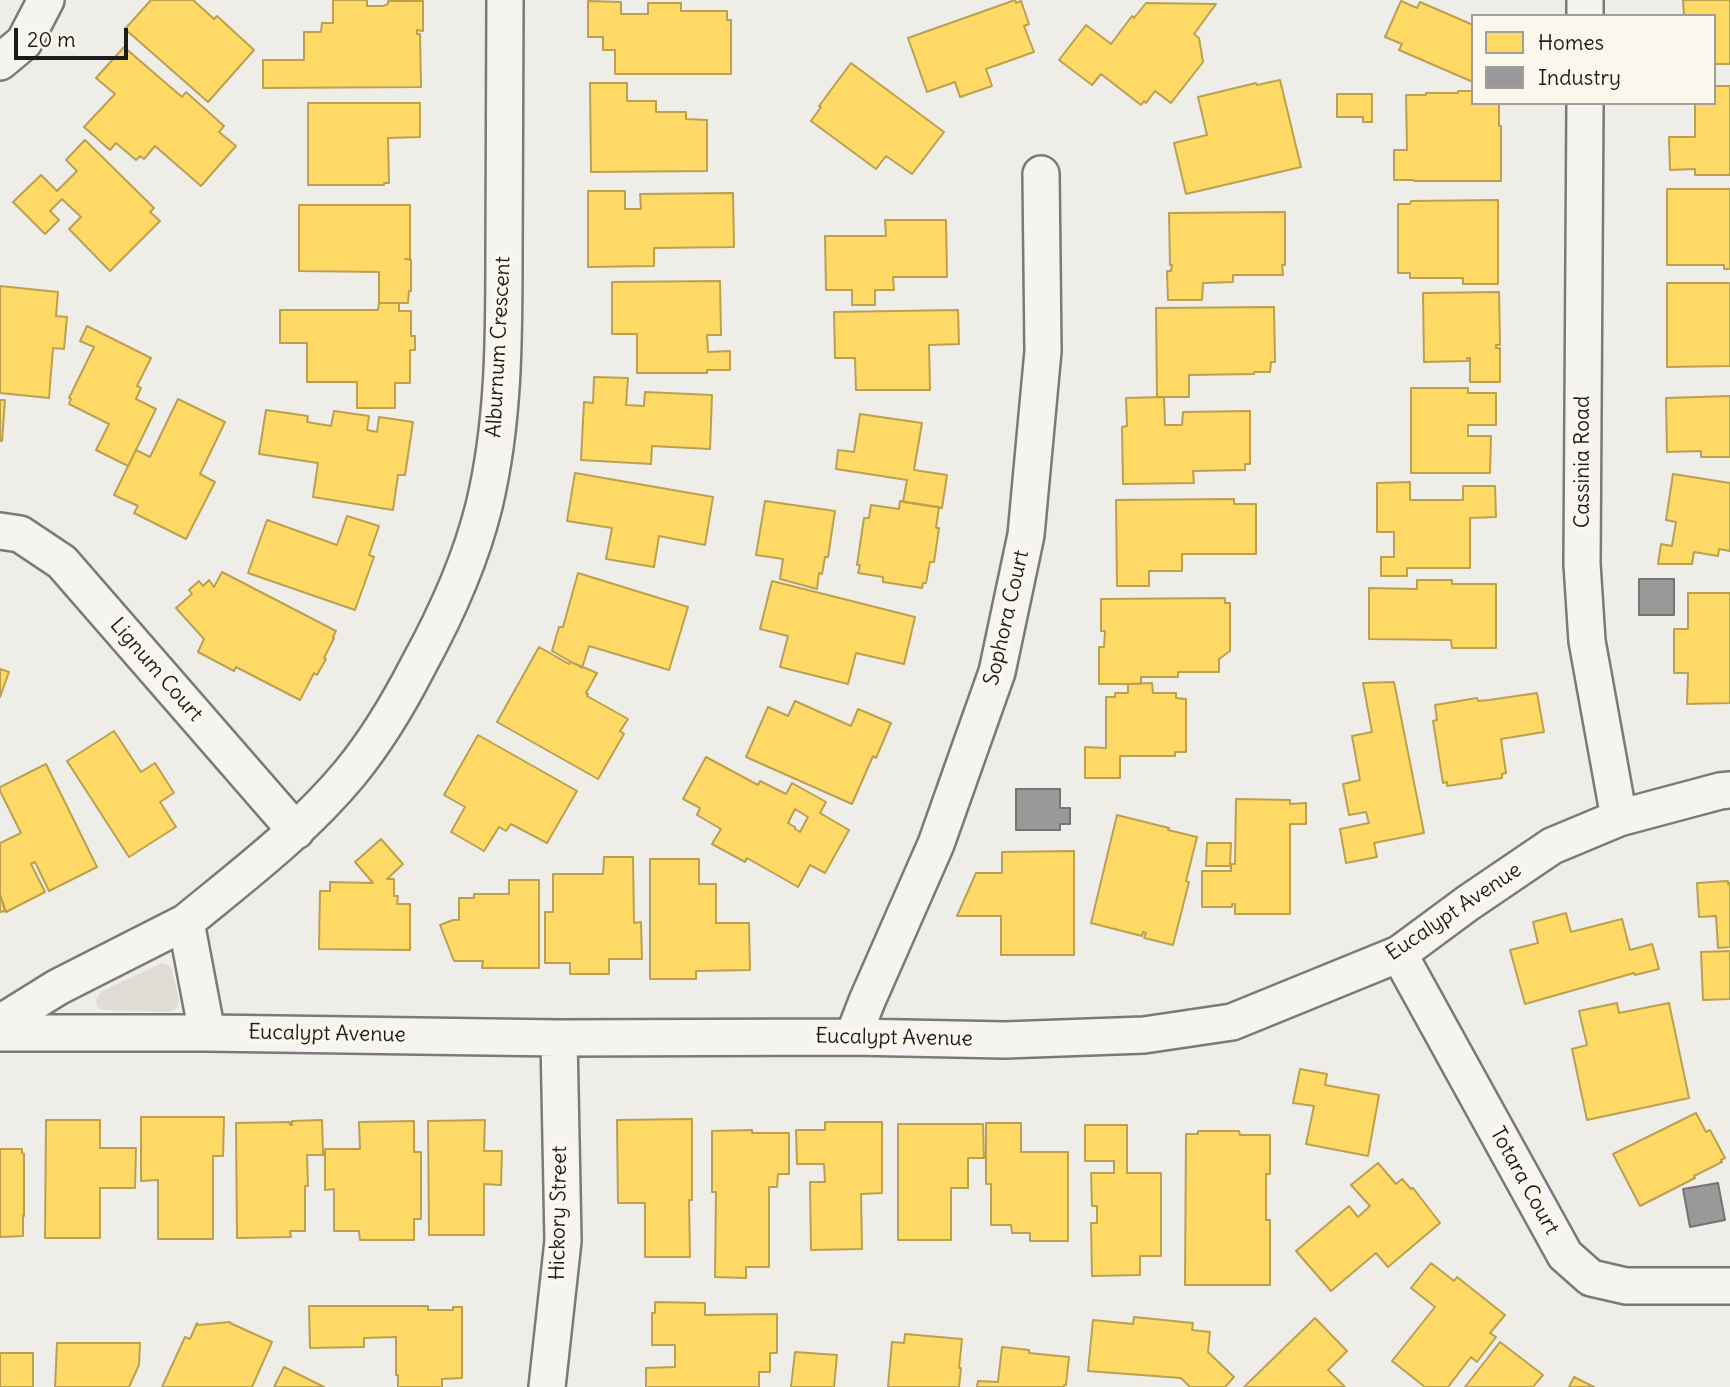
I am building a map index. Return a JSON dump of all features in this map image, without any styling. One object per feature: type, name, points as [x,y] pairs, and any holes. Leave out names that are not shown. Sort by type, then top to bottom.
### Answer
[{"type":"street","points":[[0,62],[24,42],[46,0]]},
{"type":"street","name":"Alburnum Crescent","points":[[0,1023],[58,987],[186,922],[296,831],[350,772],[397,706],[444,619],[468,560],[484,506],[499,421],[503,358],[505,0]]},
{"type":"street","name":"Cassinia Road","points":[[1585,105],[1583,564],[1587,641],[1619,818]]},
{"type":"street","name":"Sophora Court","points":[[853,1037],[936,845],[997,672],[1026,535],[1042,351],[1041,174]]},
{"type":"street","name":"Lignum Court","points":[[0,531],[20,534],[62,562],[296,831]]},
{"type":"street","name":"Eucalypt Avenue","points":[[0,1033],[1005,1040],[1130,1035],[1232,1022],[1399,954],[1552,846],[1619,818],[1720,790],[1730,790]]},
{"type":"street","points":[[186,922],[207,1033]]},
{"type":"street","name":"Totara Court","points":[[1399,954],[1565,1255],[1591,1278],[1626,1286],[1730,1286]]},
{"type":"street","name":"Hickory Street","points":[[547,1387],[563,1241],[559,1038]]},
{"type":"shaded area","points":[[162,963],[171,967],[179,1000],[177,1008],[169,1012],[98,1008],[97,999],[102,991]]},
{"type":"building: Homes","points":[[151,0],[193,0],[214,19],[217,16],[254,50],[208,102],[125,29]]},
{"type":"building: Homes","points":[[333,0],[367,0],[367,6],[383,6],[388,4],[388,1],[423,1],[423,31],[417,30],[417,34],[420,34],[421,87],[263,88],[263,60],[304,60],[304,32],[321,32],[322,23],[333,23]]},
{"type":"building: Homes","points":[[1015,0],[1016,3],[1021,1],[1029,24],[1024,26],[1034,52],[986,69],[992,86],[960,97],[955,82],[927,92],[908,38]]},
{"type":"building: Homes","points":[[1683,0],[1730,0],[1730,64],[1716,64],[1716,14],[1684,14]]},
{"type":"building: Homes","points":[[588,1],[621,2],[621,14],[648,14],[648,3],[681,3],[681,11],[727,11],[727,20],[731,20],[731,74],[615,74],[615,50],[603,50],[603,37],[588,37]]},
{"type":"building: Homes","points":[[1401,1],[1417,8],[1420,2],[1471,24],[1471,81],[1399,50],[1402,44],[1385,37]]},
{"type":"building: Homes","points":[[1146,3],[1216,4],[1194,34],[1199,38],[1203,62],[1171,103],[1155,91],[1146,103],[1144,101],[1141,105],[1101,74],[1092,85],[1059,60],[1086,25],[1111,44],[1132,16],[1134,18]]},
{"type":"building: Homes","points":[[124,47],[182,97],[186,92],[224,126],[219,132],[236,146],[201,186],[155,146],[144,159],[140,156],[136,160],[116,143],[110,150],[84,127],[115,94],[96,78]]},
{"type":"building: Homes","points":[[851,63],[944,132],[912,174],[886,156],[876,169],[811,121]]},
{"type":"building: Homes","points":[[1280,80],[1301,167],[1186,194],[1174,143],[1207,135],[1198,97]]},
{"type":"building: Homes","points":[[590,83],[627,83],[627,101],[656,101],[656,112],[686,112],[686,119],[707,120],[707,171],[591,172]]},
{"type":"building: Homes","points":[[1716,86],[1730,86],[1730,175],[1695,175],[1695,169],[1670,170],[1669,137],[1695,137],[1695,105],[1716,105]]},
{"type":"building: Homes","points":[[1471,91],[1471,105],[1499,105],[1501,181],[1394,180],[1394,150],[1407,150],[1406,95]]},
{"type":"building: Homes","points":[[1337,94],[1372,94],[1372,122],[1363,122],[1363,117],[1337,117]]},
{"type":"building: Homes","points":[[308,103],[420,103],[420,137],[388,138],[389,183],[308,185]]},
{"type":"building: Homes","points":[[85,140],[154,208],[150,212],[160,221],[110,271],[69,229],[81,217],[62,199],[50,211],[59,220],[45,234],[13,202],[41,175],[57,191],[77,171],[66,160]]},
{"type":"building: Homes","points":[[1667,189],[1730,189],[1730,269],[1724,269],[1724,265],[1667,265]]},
{"type":"building: Homes","points":[[588,191],[625,191],[625,209],[641,209],[640,194],[733,193],[734,247],[654,248],[654,266],[588,267]]},
{"type":"building: Homes","points":[[1498,200],[1498,284],[1463,284],[1463,278],[1410,278],[1410,273],[1398,273],[1398,204],[1410,204],[1411,201]]},
{"type":"building: Homes","points":[[299,205],[410,205],[410,259],[405,259],[411,260],[411,291],[408,303],[379,303],[379,272],[299,271]]},
{"type":"building: Homes","points":[[1285,212],[1283,275],[1233,275],[1233,282],[1203,283],[1202,300],[1168,300],[1167,271],[1171,271],[1172,265],[1169,213]]},
{"type":"building: Homes","points":[[885,220],[946,220],[947,277],[893,277],[894,290],[875,290],[875,305],[852,305],[852,290],[826,290],[825,236],[886,236]]},
{"type":"building: Homes","points":[[720,281],[721,335],[707,335],[708,352],[730,351],[730,370],[707,370],[707,373],[637,373],[637,334],[612,334],[612,282]]},
{"type":"building: Homes","points":[[1667,283],[1730,283],[1730,366],[1667,367]]},
{"type":"building: Homes","points":[[0,286],[58,292],[56,316],[67,317],[64,349],[53,348],[49,398],[0,393]]},
{"type":"building: Homes","points":[[1499,292],[1500,345],[1496,345],[1496,348],[1500,348],[1500,382],[1470,382],[1470,358],[1467,358],[1468,361],[1424,362],[1423,293]]},
{"type":"building: Homes","points":[[379,303],[399,303],[399,311],[411,311],[411,336],[415,336],[415,350],[410,350],[410,383],[395,383],[395,408],[357,408],[357,382],[307,382],[307,343],[280,343],[280,310],[378,310]]},
{"type":"building: Homes","points":[[1274,307],[1275,362],[1271,362],[1270,372],[1189,375],[1189,397],[1157,397],[1156,308]]},
{"type":"building: Homes","points":[[958,310],[959,344],[929,345],[930,390],[856,390],[855,358],[835,358],[834,312]]},
{"type":"building: Homes","points":[[87,326],[151,358],[137,386],[141,388],[136,399],[156,409],[128,466],[96,450],[109,424],[69,404],[69,398],[94,347],[80,341]]},
{"type":"building: Homes","points":[[594,377],[628,378],[626,405],[644,406],[645,392],[712,395],[710,449],[652,446],[651,464],[581,460],[584,402],[593,403]]},
{"type":"building: Homes","points":[[1411,388],[1468,388],[1468,393],[1496,393],[1496,425],[1468,425],[1468,436],[1491,436],[1490,473],[1411,473]]},
{"type":"building: Homes","points":[[1730,396],[1730,457],[1701,457],[1701,451],[1667,452],[1666,398]]},
{"type":"building: Homes","points":[[1164,397],[1165,425],[1182,425],[1183,412],[1250,411],[1250,464],[1245,464],[1245,470],[1193,471],[1194,483],[1123,484],[1122,427],[1127,426],[1126,398]]},
{"type":"building: Homes","points":[[178,399],[225,422],[200,474],[215,482],[186,539],[134,513],[138,506],[114,495],[136,450],[150,457]]},
{"type":"building: Homes","points":[[0,400],[5,400],[2,441],[0,441]]},
{"type":"building: Homes","points":[[266,410],[308,416],[307,422],[331,426],[334,411],[369,416],[367,430],[377,432],[379,417],[413,422],[405,475],[398,475],[393,510],[313,497],[318,463],[259,454]]},
{"type":"building: Homes","points":[[860,414],[922,423],[914,470],[947,475],[942,508],[903,502],[907,480],[836,469],[838,450],[854,452]]},
{"type":"building: Homes","points":[[575,473],[713,497],[705,545],[659,536],[654,567],[606,559],[612,528],[567,521]]},
{"type":"building: Homes","points":[[1673,474],[1730,483],[1730,551],[1719,549],[1718,556],[1694,552],[1692,564],[1658,564],[1661,544],[1672,546],[1676,522],[1666,520]]},
{"type":"building: Homes","points":[[1410,482],[1410,500],[1463,500],[1463,486],[1495,486],[1496,517],[1470,518],[1470,568],[1407,568],[1407,576],[1381,576],[1381,557],[1394,557],[1394,532],[1377,532],[1377,483]]},
{"type":"building: Homes","points":[[1234,499],[1234,504],[1256,504],[1256,554],[1182,554],[1182,571],[1149,571],[1149,586],[1117,586],[1116,500]]},
{"type":"building: Homes","points":[[765,501],[835,511],[828,557],[825,557],[822,574],[819,573],[817,589],[780,579],[783,559],[756,555]]},
{"type":"building: Homes","points":[[900,501],[939,507],[934,562],[930,562],[926,583],[923,583],[922,588],[883,582],[883,577],[858,573],[864,518],[869,518],[871,505],[899,509]]},
{"type":"building: Homes","points":[[347,516],[379,526],[369,555],[374,557],[355,610],[248,573],[267,520],[337,545]]},
{"type":"building: Homes","points":[[222,572],[336,631],[324,658],[326,659],[317,675],[314,673],[300,700],[236,667],[234,671],[198,652],[204,639],[176,608],[192,594],[189,590],[199,581],[203,586],[209,580],[214,587]]},
{"type":"building: Homes","points":[[578,573],[688,607],[669,670],[589,646],[582,668],[552,651],[559,627],[563,627]]},
{"type":"building: Homes","points":[[1417,580],[1452,580],[1452,584],[1496,584],[1496,648],[1452,648],[1451,640],[1369,639],[1369,588],[1417,589]]},
{"type":"building: Homes","points":[[772,581],[915,617],[904,664],[856,653],[848,684],[780,667],[788,636],[760,629]]},
{"type":"building: Homes","points":[[1688,593],[1730,593],[1730,703],[1687,704],[1688,673],[1674,673],[1674,629],[1688,629]]},
{"type":"building: Homes","points":[[1225,598],[1225,603],[1230,603],[1230,651],[1219,659],[1219,672],[1178,672],[1178,677],[1141,677],[1141,684],[1099,684],[1099,647],[1104,647],[1105,631],[1101,631],[1101,599]]},
{"type":"building: Homes","points":[[539,647],[569,664],[571,662],[597,673],[586,693],[587,696],[628,719],[620,731],[624,734],[598,779],[497,722]]},
{"type":"building: Homes","points":[[0,669],[9,672],[0,697]]},
{"type":"building: Homes","points":[[1394,682],[1424,833],[1374,843],[1377,857],[1346,863],[1340,829],[1369,823],[1366,812],[1349,815],[1343,784],[1360,780],[1352,736],[1372,732],[1363,683]]},
{"type":"building: Homes","points":[[1152,683],[1153,693],[1176,693],[1176,698],[1186,699],[1186,752],[1175,752],[1175,756],[1120,756],[1120,778],[1085,778],[1085,747],[1106,748],[1106,697],[1115,697],[1115,693],[1128,693],[1128,684]]},
{"type":"building: Homes","points":[[1537,693],[1544,732],[1501,739],[1506,773],[1502,774],[1502,778],[1447,786],[1447,782],[1443,783],[1433,721],[1437,720],[1435,705]]},
{"type":"building: Homes","points":[[795,701],[851,726],[858,709],[891,723],[852,804],[746,757],[768,707],[788,716]]},
{"type":"building: Homes","points":[[114,731],[141,772],[155,763],[174,793],[160,802],[176,827],[129,857],[67,761]]},
{"type":"building: Homes","points":[[478,735],[577,791],[547,843],[511,824],[506,831],[499,827],[484,851],[451,832],[465,807],[444,795]]},
{"type":"building: Homes","points":[[706,757],[758,785],[760,781],[786,794],[792,783],[826,802],[820,813],[849,830],[825,873],[810,865],[798,887],[747,858],[745,862],[712,844],[721,829],[697,815],[700,808],[683,799]],"holes":[[[795,809],[808,817],[800,832],[788,823]]]},
{"type":"building: Homes","points":[[46,764],[97,867],[49,891],[35,862],[31,864],[45,892],[6,912],[0,894],[0,843],[21,833],[0,787]]},
{"type":"building: Homes","points":[[1236,799],[1306,803],[1306,824],[1290,824],[1290,914],[1235,914],[1235,904],[1232,904],[1232,907],[1202,907],[1202,871],[1231,871],[1231,866],[1206,866],[1207,843],[1231,843],[1230,864],[1235,864]]},
{"type":"building: Homes","points":[[1117,815],[1197,837],[1173,945],[1144,938],[1146,933],[1143,932],[1142,936],[1091,923]]},
{"type":"building: Homes","points":[[381,839],[403,864],[387,879],[394,879],[397,904],[410,904],[410,950],[319,949],[320,891],[330,891],[330,882],[373,883],[355,862]]},
{"type":"building: Homes","points":[[1074,851],[1074,955],[1001,955],[1001,916],[957,916],[976,873],[1002,873],[1002,852]]},
{"type":"building: Homes","points":[[604,857],[633,857],[634,923],[641,922],[642,959],[609,959],[609,974],[570,974],[570,963],[545,963],[545,912],[553,912],[553,874],[603,874]]},
{"type":"building: Homes","points":[[650,859],[699,859],[699,884],[716,884],[716,923],[749,923],[750,970],[696,971],[696,979],[650,979]]},
{"type":"building: Homes","points":[[509,880],[539,880],[539,968],[482,968],[483,961],[454,961],[440,925],[459,920],[459,898],[474,898],[474,894],[509,894]]},
{"type":"building: Homes","points":[[1728,881],[1730,947],[1718,948],[1716,916],[1699,917],[1697,883]]},
{"type":"building: Homes","points":[[0,894],[5,911],[0,912]]},
{"type":"building: Homes","points":[[1566,913],[1571,932],[1622,919],[1630,950],[1652,944],[1659,969],[1635,975],[1634,973],[1525,1004],[1510,950],[1538,943],[1533,922]]},
{"type":"building: Homes","points":[[1730,951],[1730,999],[1703,1000],[1701,952]]},
{"type":"building: Homes","points":[[1617,1003],[1619,1013],[1669,1003],[1689,1098],[1587,1120],[1572,1049],[1587,1045],[1579,1011]]},
{"type":"building: Homes","points":[[1300,1069],[1327,1074],[1325,1085],[1379,1095],[1368,1156],[1306,1144],[1314,1106],[1293,1103]]},
{"type":"building: Homes","points":[[1696,1113],[1706,1132],[1710,1130],[1725,1158],[1694,1176],[1695,1178],[1640,1206],[1613,1154]]},
{"type":"building: Homes","points":[[141,1117],[224,1117],[223,1156],[213,1156],[213,1239],[158,1239],[158,1180],[141,1181]]},
{"type":"building: Homes","points":[[692,1119],[690,1257],[645,1257],[645,1203],[618,1203],[617,1120]]},
{"type":"building: Homes","points":[[46,1120],[100,1120],[100,1148],[136,1148],[135,1188],[100,1188],[100,1238],[45,1238]]},
{"type":"building: Homes","points":[[322,1120],[323,1155],[307,1155],[305,1231],[290,1231],[291,1237],[237,1238],[236,1123],[290,1122],[292,1125],[292,1121]]},
{"type":"building: Homes","points":[[485,1120],[484,1151],[502,1151],[501,1185],[484,1184],[484,1235],[429,1235],[428,1121]]},
{"type":"building: Homes","points":[[414,1121],[414,1152],[421,1152],[421,1219],[414,1219],[414,1240],[360,1240],[359,1231],[334,1231],[334,1189],[325,1190],[325,1149],[360,1149],[359,1122]]},
{"type":"building: Homes","points":[[825,1122],[882,1122],[882,1193],[861,1194],[862,1249],[811,1250],[810,1182],[825,1182],[824,1164],[797,1164],[796,1130],[825,1130]]},
{"type":"building: Homes","points":[[986,1123],[1021,1123],[1021,1152],[1068,1152],[1068,1241],[1030,1241],[1030,1233],[1012,1233],[1011,1225],[991,1225],[991,1184],[986,1184]]},
{"type":"building: Homes","points":[[898,1124],[983,1124],[984,1158],[968,1158],[968,1188],[951,1188],[951,1240],[898,1240]]},
{"type":"building: Homes","points":[[1085,1125],[1127,1125],[1127,1173],[1161,1173],[1161,1256],[1140,1256],[1140,1275],[1092,1276],[1091,1223],[1097,1223],[1097,1206],[1092,1206],[1091,1173],[1114,1173],[1114,1161],[1085,1161]]},
{"type":"building: Homes","points":[[752,1130],[752,1133],[789,1133],[789,1174],[778,1174],[777,1187],[769,1187],[769,1267],[746,1267],[746,1278],[715,1277],[716,1192],[712,1192],[712,1131]]},
{"type":"building: Homes","points":[[1198,1131],[1239,1131],[1240,1135],[1270,1135],[1270,1174],[1266,1174],[1266,1220],[1270,1220],[1270,1285],[1185,1285],[1186,1134],[1198,1134]]},
{"type":"building: Homes","points":[[0,1149],[22,1149],[24,1154],[23,1236],[0,1237]]},
{"type":"building: Homes","points":[[1378,1163],[1396,1184],[1402,1179],[1413,1188],[1440,1223],[1388,1267],[1376,1253],[1331,1291],[1296,1251],[1349,1206],[1358,1217],[1370,1206],[1351,1185]]},
{"type":"building: Homes","points":[[1431,1263],[1454,1281],[1457,1277],[1505,1315],[1490,1333],[1496,1337],[1477,1362],[1471,1357],[1448,1387],[1425,1387],[1392,1361],[1435,1307],[1411,1288]]},
{"type":"building: Homes","points":[[655,1302],[705,1303],[705,1315],[777,1314],[777,1353],[770,1353],[770,1372],[759,1372],[759,1387],[646,1387],[646,1368],[675,1367],[675,1345],[652,1345],[652,1313],[655,1313]]},
{"type":"building: Homes","points":[[309,1306],[428,1306],[428,1310],[453,1310],[453,1307],[462,1307],[462,1378],[442,1379],[442,1387],[398,1387],[396,1337],[364,1338],[364,1347],[310,1348]]},
{"type":"building: Homes","points":[[1134,1317],[1193,1323],[1192,1330],[1210,1332],[1208,1352],[1234,1377],[1225,1387],[1190,1387],[1181,1378],[1088,1371],[1093,1320],[1133,1324]]},
{"type":"building: Homes","points":[[1315,1318],[1347,1351],[1328,1370],[1345,1387],[1244,1387]]},
{"type":"building: Homes","points":[[230,1322],[272,1342],[252,1387],[162,1387],[185,1337],[190,1339],[197,1323]]},
{"type":"building: Homes","points":[[905,1334],[962,1339],[959,1387],[888,1387],[892,1342],[904,1343]]},
{"type":"building: Homes","points":[[1500,1342],[1543,1375],[1533,1387],[1465,1387]]},
{"type":"building: Homes","points":[[57,1343],[140,1343],[139,1365],[129,1387],[55,1387]]},
{"type":"building: Homes","points":[[1002,1347],[1069,1357],[1066,1385],[977,1387],[978,1381],[998,1382]]},
{"type":"building: Homes","points":[[795,1352],[837,1355],[834,1387],[791,1387]]},
{"type":"building: Homes","points":[[0,1353],[33,1353],[33,1387],[0,1387]]},
{"type":"building: Homes","points":[[284,1367],[324,1387],[274,1387]]},
{"type":"building: Homes","points":[[1574,1377],[1594,1387],[1569,1387]]},
{"type":"building: Industry","points":[[1639,579],[1674,579],[1674,615],[1639,615]]},
{"type":"building: Industry","points":[[1016,789],[1060,789],[1060,808],[1070,808],[1070,824],[1060,824],[1060,830],[1016,830]]},
{"type":"building: Industry","points":[[1718,1183],[1725,1220],[1690,1227],[1683,1189]]}]
